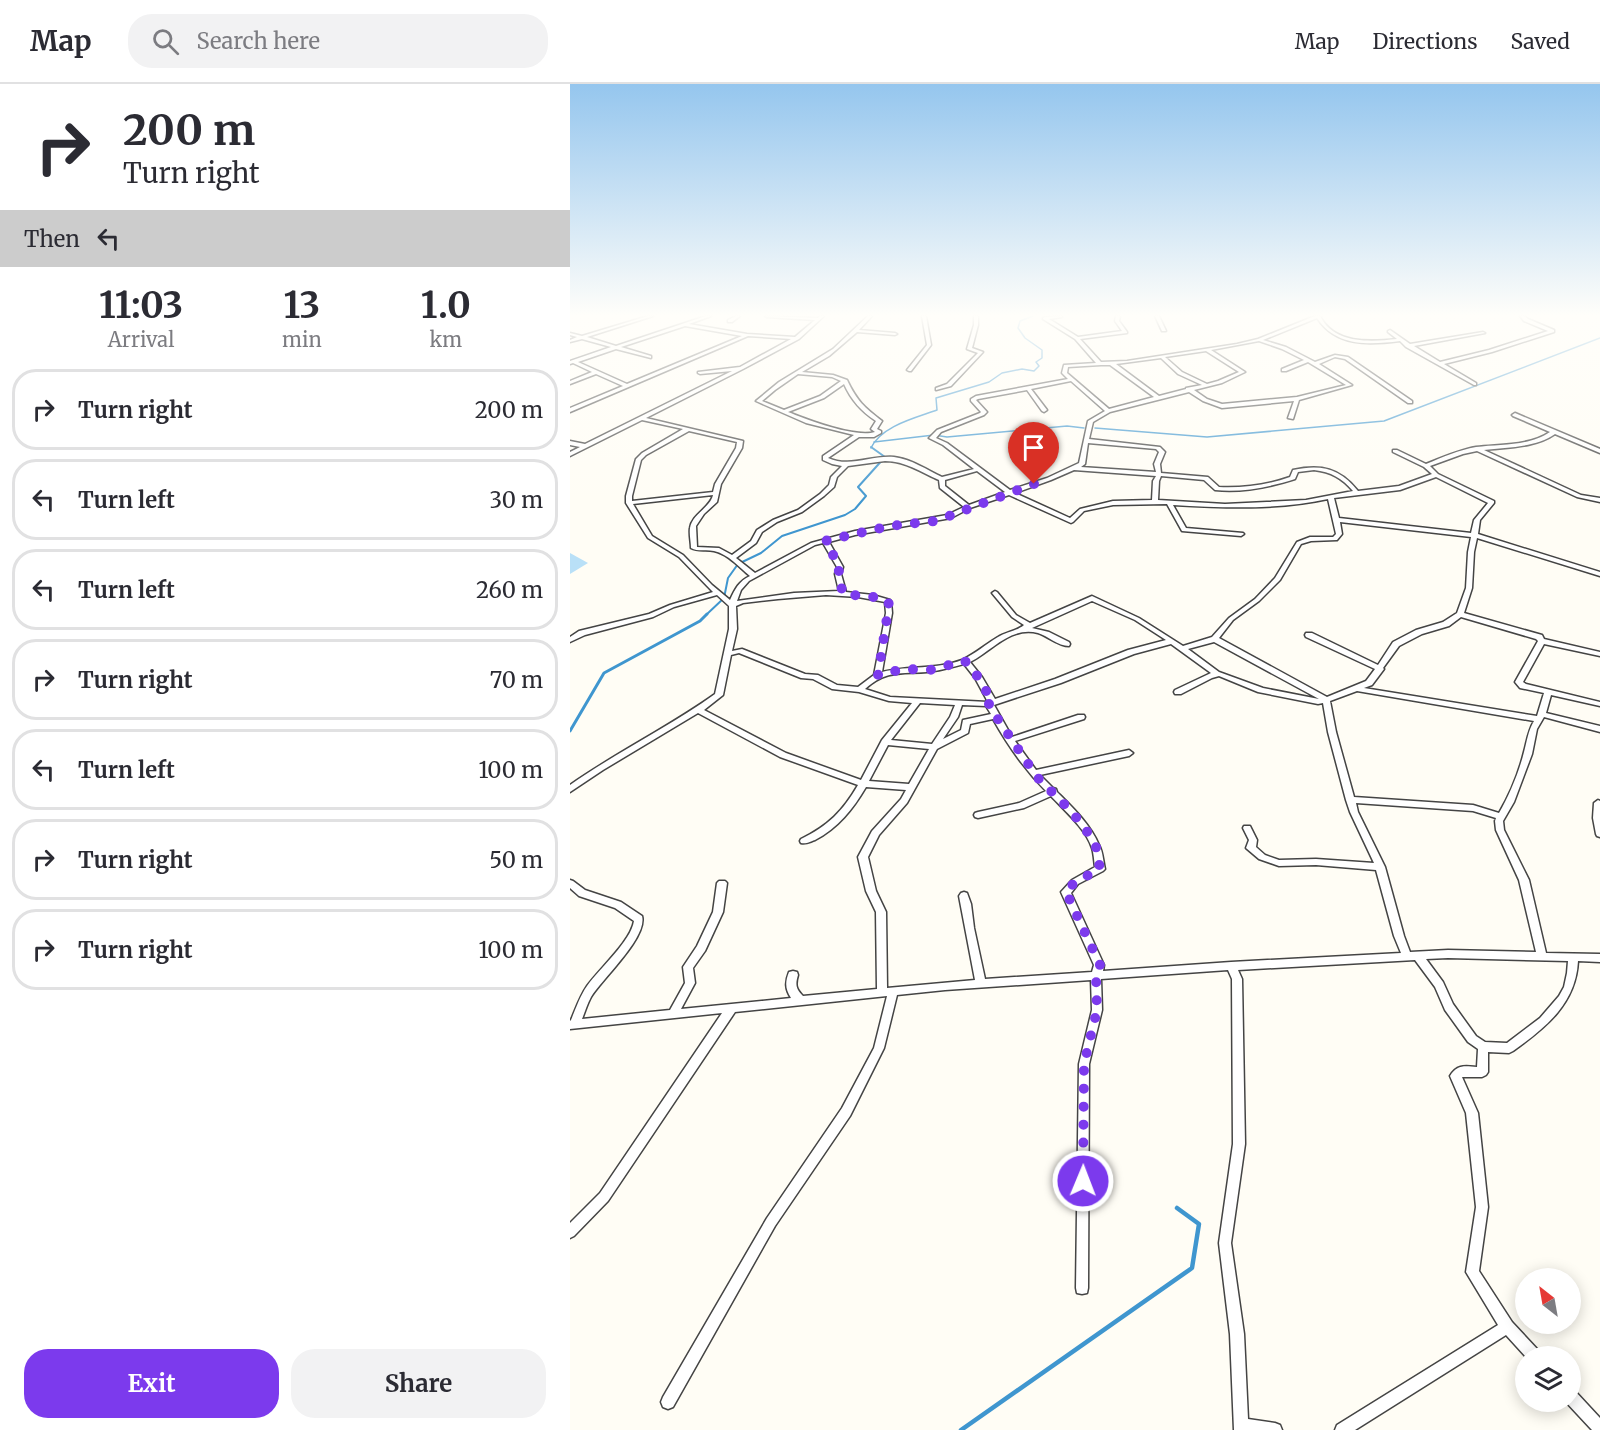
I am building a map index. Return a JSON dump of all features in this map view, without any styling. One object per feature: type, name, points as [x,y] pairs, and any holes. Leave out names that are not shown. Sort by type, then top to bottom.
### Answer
[{"type":"street","points":[[611,379],[627,386]]},
{"type":"street","points":[[570,410],[644,379]]},
{"type":"street","points":[[570,454],[719,379]]},
{"type":"street","points":[[789,379],[768,391],[759,400],[808,422],[858,435],[874,435],[879,432],[874,429],[879,421],[866,413],[849,394],[845,381]]},
{"type":"street","points":[[840,379],[845,381]]},
{"type":"street","points":[[938,389],[949,385],[955,379]]},
{"type":"street","points":[[1132,379],[1157,397]]},
{"type":"street","points":[[1194,379],[1206,385]]},
{"type":"street","points":[[570,789],[600,768],[698,710],[719,694],[733,629],[732,605],[738,589],[747,580],[804,548],[890,526],[936,521],[968,507],[1049,479],[1082,464],[1091,421],[1108,411],[1224,379]]},
{"type":"street","points":[[1188,389],[1204,400],[1222,406],[1298,399],[1350,385],[1342,379]]},
{"type":"street","points":[[1376,379],[1410,402]]},
{"type":"street","points":[[1467,379],[1474,384]]},
{"type":"street","points":[[1108,411],[1070,380],[976,398],[973,400],[984,412],[982,414],[939,431],[932,438],[945,444],[1010,493],[1071,520],[1082,510],[1113,503],[1155,502],[1226,506],[1306,502],[1400,488],[1436,475]]},
{"type":"street","points":[[785,411],[822,397],[845,381]]},
{"type":"street","points":[[1028,388],[1044,410]]},
{"type":"street","points":[[1291,418],[1298,399]]},
{"type":"street","points":[[1515,415],[1600,451]]},
{"type":"street","points":[[641,418],[740,441],[739,448],[719,480],[714,502],[693,526],[694,548],[715,549],[732,558],[755,576]]},
{"type":"street","points":[[688,429],[644,454],[638,460],[629,503],[650,537],[681,556],[732,605]]},
{"type":"street","points":[[1426,466],[1478,449],[1534,441],[1554,432]]},
{"type":"street","points":[[858,435],[826,456],[825,459],[846,465],[893,459],[942,479],[979,469]]},
{"type":"street","points":[[1088,441],[1158,447],[1162,452],[1157,464],[1159,475],[1156,481],[1155,502]]},
{"type":"street","points":[[570,443],[586,446]]},
{"type":"street","points":[[1478,449],[1579,496],[1600,500]]},
{"type":"street","points":[[860,690],[878,675],[904,669],[930,670],[965,661],[992,643],[1092,598],[1137,619],[1172,640],[1217,674],[1281,695],[1313,702],[1326,700],[1369,683],[1396,644],[1446,624],[1460,614],[1469,588],[1471,552],[1477,520],[1492,502],[1436,475],[1426,466],[1395,451]]},
{"type":"street","points":[[732,558],[754,542],[759,531],[775,521],[800,511],[822,495],[832,486],[834,477],[846,465]]},
{"type":"street","points":[[1069,469],[1105,469],[1206,478],[1217,489],[1226,489],[1269,485],[1293,478],[1295,471],[1325,468],[1338,473],[1357,493]]},
{"type":"street","points":[[942,479],[942,487],[968,507]]},
{"type":"street","points":[[629,503],[717,493]]},
{"type":"street","points":[[1184,648],[1215,639],[1231,619],[1257,600],[1278,579],[1299,543],[1311,539],[1335,538],[1338,534],[1331,497]]},
{"type":"street","points":[[1169,503],[1184,530],[1241,534]]},
{"type":"street","points":[[1336,520],[1474,535],[1600,574]]},
{"type":"street","points":[[825,541],[840,567],[838,574],[843,594]]},
{"type":"street","points":[[570,640],[582,633],[651,616],[672,606],[717,593]]},
{"type":"street","points":[[995,593],[1014,616],[1028,625],[1023,630]]},
{"type":"street","points":[[732,605],[743,600],[790,594],[843,594],[874,597],[888,601],[878,675]]},
{"type":"street","points":[[1460,614],[1539,637],[1542,641],[1600,654]]},
{"type":"street","points":[[1023,630],[1050,635],[1066,644]]},
{"type":"street","points":[[1309,635],[1380,669]]},
{"type":"street","points":[[1215,639],[1326,700],[1350,800],[1366,842],[1380,867],[1399,936],[1412,956],[1439,985],[1449,1008],[1472,1039],[1483,1047],[1509,1048],[1559,1009],[1574,972],[1572,958]]},
{"type":"street","points":[[729,654],[738,651],[804,676],[815,677],[835,687],[860,690],[889,699],[991,704],[1131,652],[1172,640]]},
{"type":"street","points":[[1542,641],[1519,682],[1523,686],[1548,693],[1600,704]]},
{"type":"street","points":[[965,661],[978,677],[994,716],[1035,773],[1086,830],[1096,847],[1100,861],[1100,869],[1075,882],[1066,892],[1100,965],[1096,977],[1097,1010],[1084,1064],[1083,1288]]},
{"type":"street","points":[[1178,692],[1217,674]]},
{"type":"street","points":[[1356,688],[1600,729]]},
{"type":"street","points":[[1542,956],[1524,880],[1500,830],[1499,821],[1510,802],[1548,693]]},
{"type":"street","points":[[804,841],[820,835],[838,822],[865,784],[885,742],[918,700]]},
{"type":"street","points":[[668,1402],[771,1222],[846,1112],[879,1048],[888,992],[881,912],[872,891],[863,857],[875,833],[904,801],[934,747],[954,717],[959,703]]},
{"type":"street","points":[[698,710],[783,755],[865,784],[911,786]]},
{"type":"street","points":[[885,742],[934,747],[965,731],[966,722],[994,716]]},
{"type":"street","points":[[1011,740],[1081,717]]},
{"type":"street","points":[[1035,773],[1129,753]]},
{"type":"street","points":[[978,815],[1021,806],[1053,791]]},
{"type":"street","points":[[1350,800],[1473,808],[1502,817]]},
{"type":"street","points":[[1598,803],[1597,818],[1600,834]]},
{"type":"street","points":[[1247,828],[1253,840],[1251,848],[1262,857],[1279,863],[1316,862],[1380,867]]},
{"type":"street","points":[[570,883],[582,893],[618,906],[639,919],[640,925],[633,938],[608,965],[586,996],[572,1025]]},
{"type":"street","points":[[673,1015],[690,983],[688,967],[718,912],[722,883]]},
{"type":"street","points":[[964,896],[969,907],[969,926],[980,984]]},
{"type":"street","points":[[572,1025],[888,992],[1231,966],[1448,954],[1599,959]]},
{"type":"street","points":[[1231,966],[1236,979],[1239,1144],[1225,1243],[1237,1334],[1241,1428],[1275,1430]]},
{"type":"street","points":[[793,975],[789,986],[790,991],[801,1001]]},
{"type":"street","points":[[570,1232],[604,1197],[732,1008]]},
{"type":"street","points":[[1483,1047],[1482,1072],[1460,1071],[1456,1076],[1472,1113],[1482,1207],[1472,1272],[1508,1326],[1525,1346]]},
{"type":"street","points":[[1343,1430],[1508,1326]]},
{"type":"street","points":[[1581,1408],[1600,1428]]},
{"type":"waterway","points":[[875,442],[890,428],[937,410],[936,398],[994,379]]},
{"type":"waterway","points":[[1095,428],[1207,437],[1384,421],[1494,379]]},
{"type":"waterway","points":[[875,442],[934,435],[947,437],[1067,426],[1084,428]]},
{"type":"waterway","points":[[871,447],[875,442]]},
{"type":"waterway","points":[[706,615],[724,598],[728,578],[738,564],[761,553],[782,536],[845,515],[855,509],[866,496],[858,487],[885,457],[871,447]]},
{"type":"waterway","points":[[570,557],[581,563],[570,570]]},
{"type":"waterway","points":[[570,731],[604,673],[700,621],[706,615]]},
{"type":"waterway","points":[[961,1430],[1192,1268],[1199,1224],[1177,1208]]},
{"type":"route","points":[[1034,484],[936,521],[890,526],[825,541],[836,555],[840,567],[838,574],[843,594],[874,597],[888,601],[889,613],[878,675],[904,669],[930,670],[965,661],[978,677],[993,703],[989,706],[1003,730],[1037,777],[1071,811],[1096,847],[1100,869],[1075,882],[1066,892],[1100,965],[1096,977],[1097,1010],[1084,1064],[1083,1181]]}]
